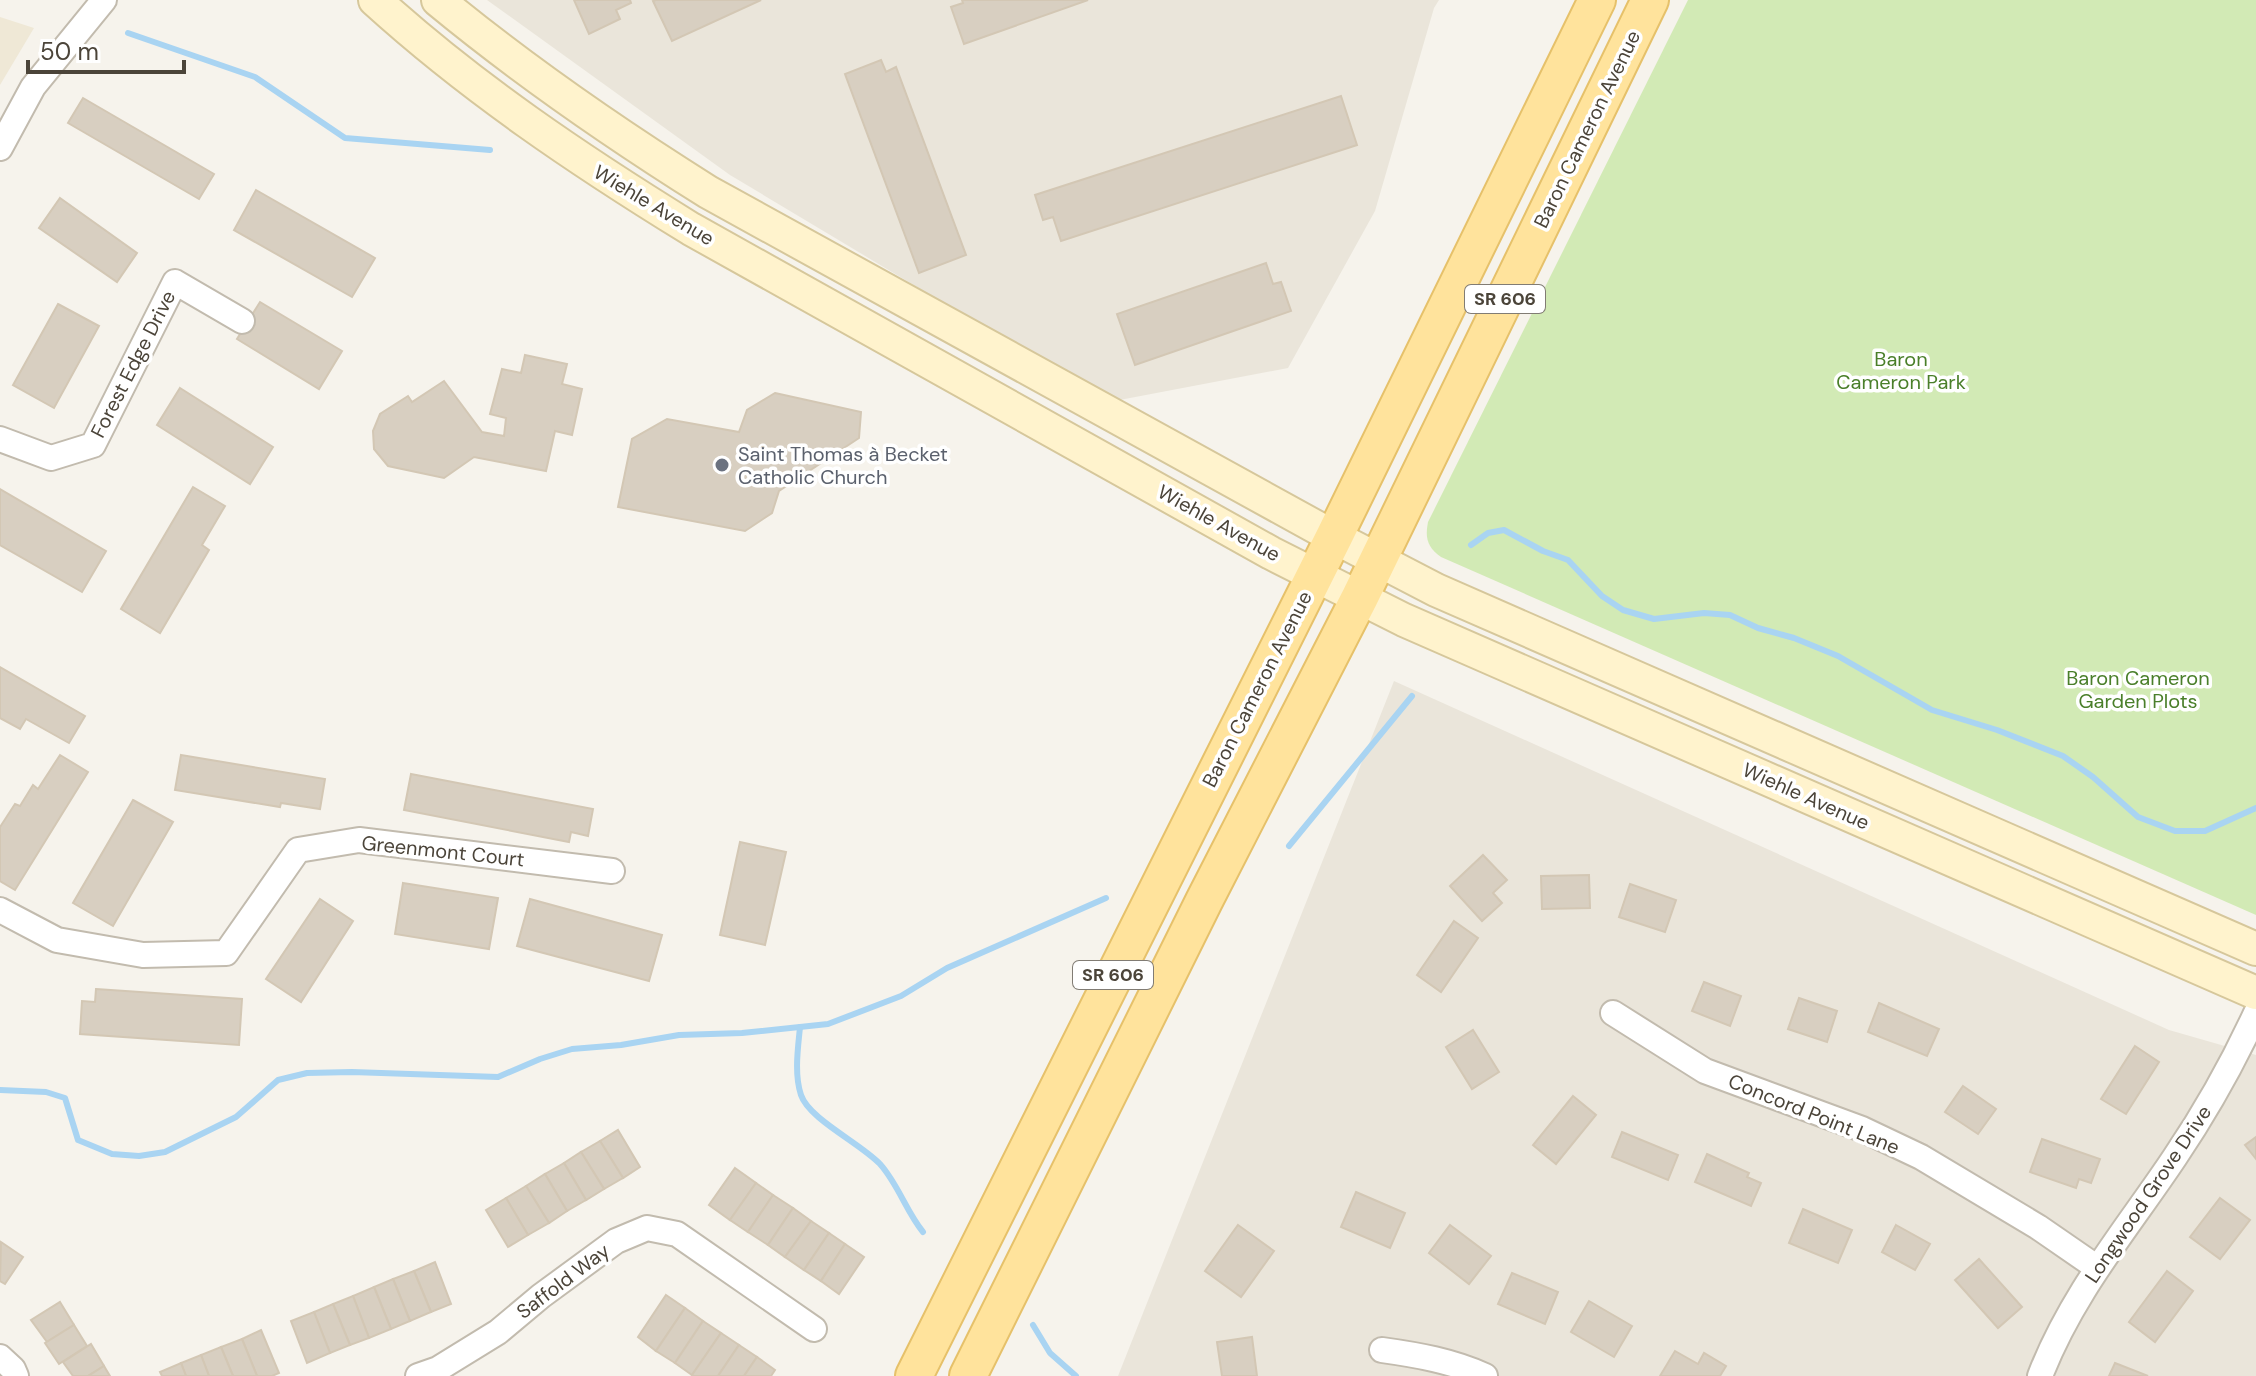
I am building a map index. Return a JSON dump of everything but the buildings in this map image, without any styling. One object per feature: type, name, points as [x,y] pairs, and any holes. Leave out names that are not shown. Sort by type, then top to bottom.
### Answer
[{"type":"main road","name":"Wiehle Avenue","points":[[375,0],[489,94],[597,171],[691,229],[1314,575],[1503,663],[2256,993]]},
{"type":"main road","name":"Wiehle Avenue","points":[[438,0],[557,93],[708,192],[1378,560],[1436,590],[2256,949]]},
{"type":"main road","name":"Baron Cameron Avenue","points":[[914,1376],[1334,537],[1597,0]]},
{"type":"main road","name":"Baron Cameron Avenue","points":[[968,1376],[1197,915],[1360,597],[1650,0]]},
{"type":"street","points":[[0,148],[33,87],[104,0]]},
{"type":"street","name":"Forest Edge Drive","points":[[0,439],[51,458],[93,445],[175,282],[242,321]]},
{"type":"street","name":"Greenmont Court","points":[[0,910],[57,940],[143,955],[226,953],[298,850],[359,840],[612,871]]},
{"type":"street","name":"Concord Point Lane","points":[[1613,1013],[1705,1071],[1862,1129],[1921,1157],[2038,1227],[2096,1267]]},
{"type":"street","name":"Longwood Grove Drive","points":[[2040,1376],[2061,1329],[2096,1267],[2175,1158],[2210,1103],[2256,1013]]},
{"type":"street","name":"Saffold Way","points":[[432,1374],[498,1332],[616,1241],[647,1228],[677,1234],[814,1329]]},
{"type":"street","points":[[1382,1350],[1432,1359],[1485,1376]]},
{"type":"street","points":[[0,1357],[16,1376]]},
{"type":"shaded area","points":[[487,0],[1439,0],[1434,8],[1375,211],[1288,368],[1109,402],[730,175]]},
{"type":"shaded area","points":[[0,17],[34,28],[0,85]]},
{"type":"shaded area","points":[[1394,681],[2169,1030],[2256,1055],[2256,1376],[1118,1376]]},
{"type":"green space","name":"Baron Cameron Park","points":[[1688,0],[2256,0],[2256,915],[1441,557],[1430,546],[1428,522]]},
{"type":"waterway","points":[[128,33],[255,77],[345,138],[490,150]]},
{"type":"waterway","points":[[1471,545],[1488,533],[1504,530],[1543,551],[1568,560],[1602,596],[1623,610],[1654,619],[1704,613],[1730,615],[1758,628],[1794,638],[1838,656],[1932,710],[1997,730],[2063,756],[2093,777],[2138,817],[2175,831],[2205,831],[2256,808]]},
{"type":"waterway","points":[[1289,846],[1412,696]]},
{"type":"waterway","points":[[0,1090],[46,1092],[65,1098],[78,1140],[112,1154],[139,1156],[165,1152],[236,1117],[278,1080],[307,1073],[498,1077],[572,1049],[679,1035],[742,1033],[828,1024],[901,996],[947,968],[1106,898]]},
{"type":"waterway","points":[[800,1027],[798,1078],[806,1104],[824,1122],[880,1164],[923,1232]]},
{"type":"waterway","points":[[1033,1325],[1050,1353],[1076,1376]]},
{"type":"place","name":"Saint Thomas à Becket Catholic Church","points":[[722,465]]},
{"type":"park label","name":"Baron Cameron Garden Plots","points":[[2138,690]]}]
